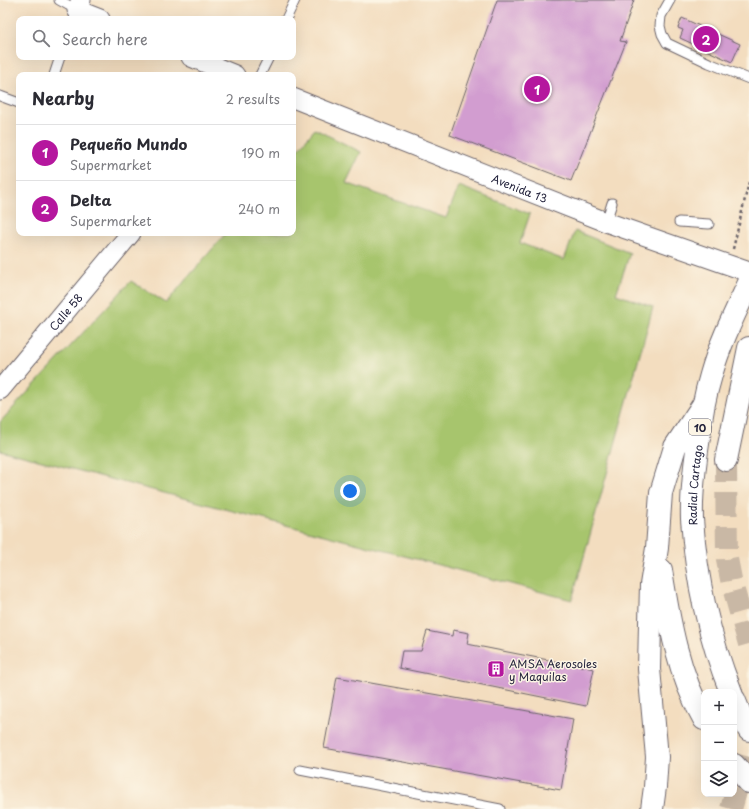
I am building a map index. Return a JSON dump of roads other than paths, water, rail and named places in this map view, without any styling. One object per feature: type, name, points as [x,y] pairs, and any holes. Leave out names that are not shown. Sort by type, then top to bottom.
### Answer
[{"type":"main road","name":"Radial Cartago","points":[[730,689],[710,630],[699,580],[692,517],[695,465],[703,404],[710,375],[720,347],[749,283]]},
{"type":"main road","points":[[726,460],[749,348]]},
{"type":"main road","points":[[652,809],[657,758],[650,669],[651,586],[657,548],[661,493],[675,447],[703,404]]},
{"type":"main road","points":[[657,548],[668,613],[683,671],[701,712]]},
{"type":"main road","points":[[737,706],[749,730]]},
{"type":"main road","points":[[737,768],[749,782]]},
{"type":"street","points":[[77,10],[92,16]]},
{"type":"street","points":[[198,60],[228,72]]},
{"type":"street","name":"Avenida 13","points":[[296,99],[606,222],[749,272]]},
{"type":"street","name":"Calle 58","points":[[0,390],[128,236]]},
{"type":"lane","points":[[59,0],[77,10]]},
{"type":"lane","points":[[287,16],[295,0]]},
{"type":"lane","points":[[670,0],[661,16],[660,26],[667,43],[709,63],[749,78]]},
{"type":"lane","points":[[55,72],[59,60]]},
{"type":"lane","points":[[262,72],[268,60]]},
{"type":"lane","points":[[0,96],[16,102]]},
{"type":"lane","points":[[606,222],[612,203]]},
{"type":"lane","points":[[679,222],[709,224]]},
{"type":"lane","points":[[300,770],[500,809]]},
{"type":"tunnel","points":[[726,460],[727,559],[732,584],[749,644]]},
{"type":"tunnel","points":[[731,809],[749,746]]},
{"type":"place","name":"Delta","points":[[706,39]]},
{"type":"place","name":"Pequeño Mundo","points":[[537,89]]},
{"type":"place","name":"AMSA Aerosoles y Maquilas","points":[[496,669]]}]
